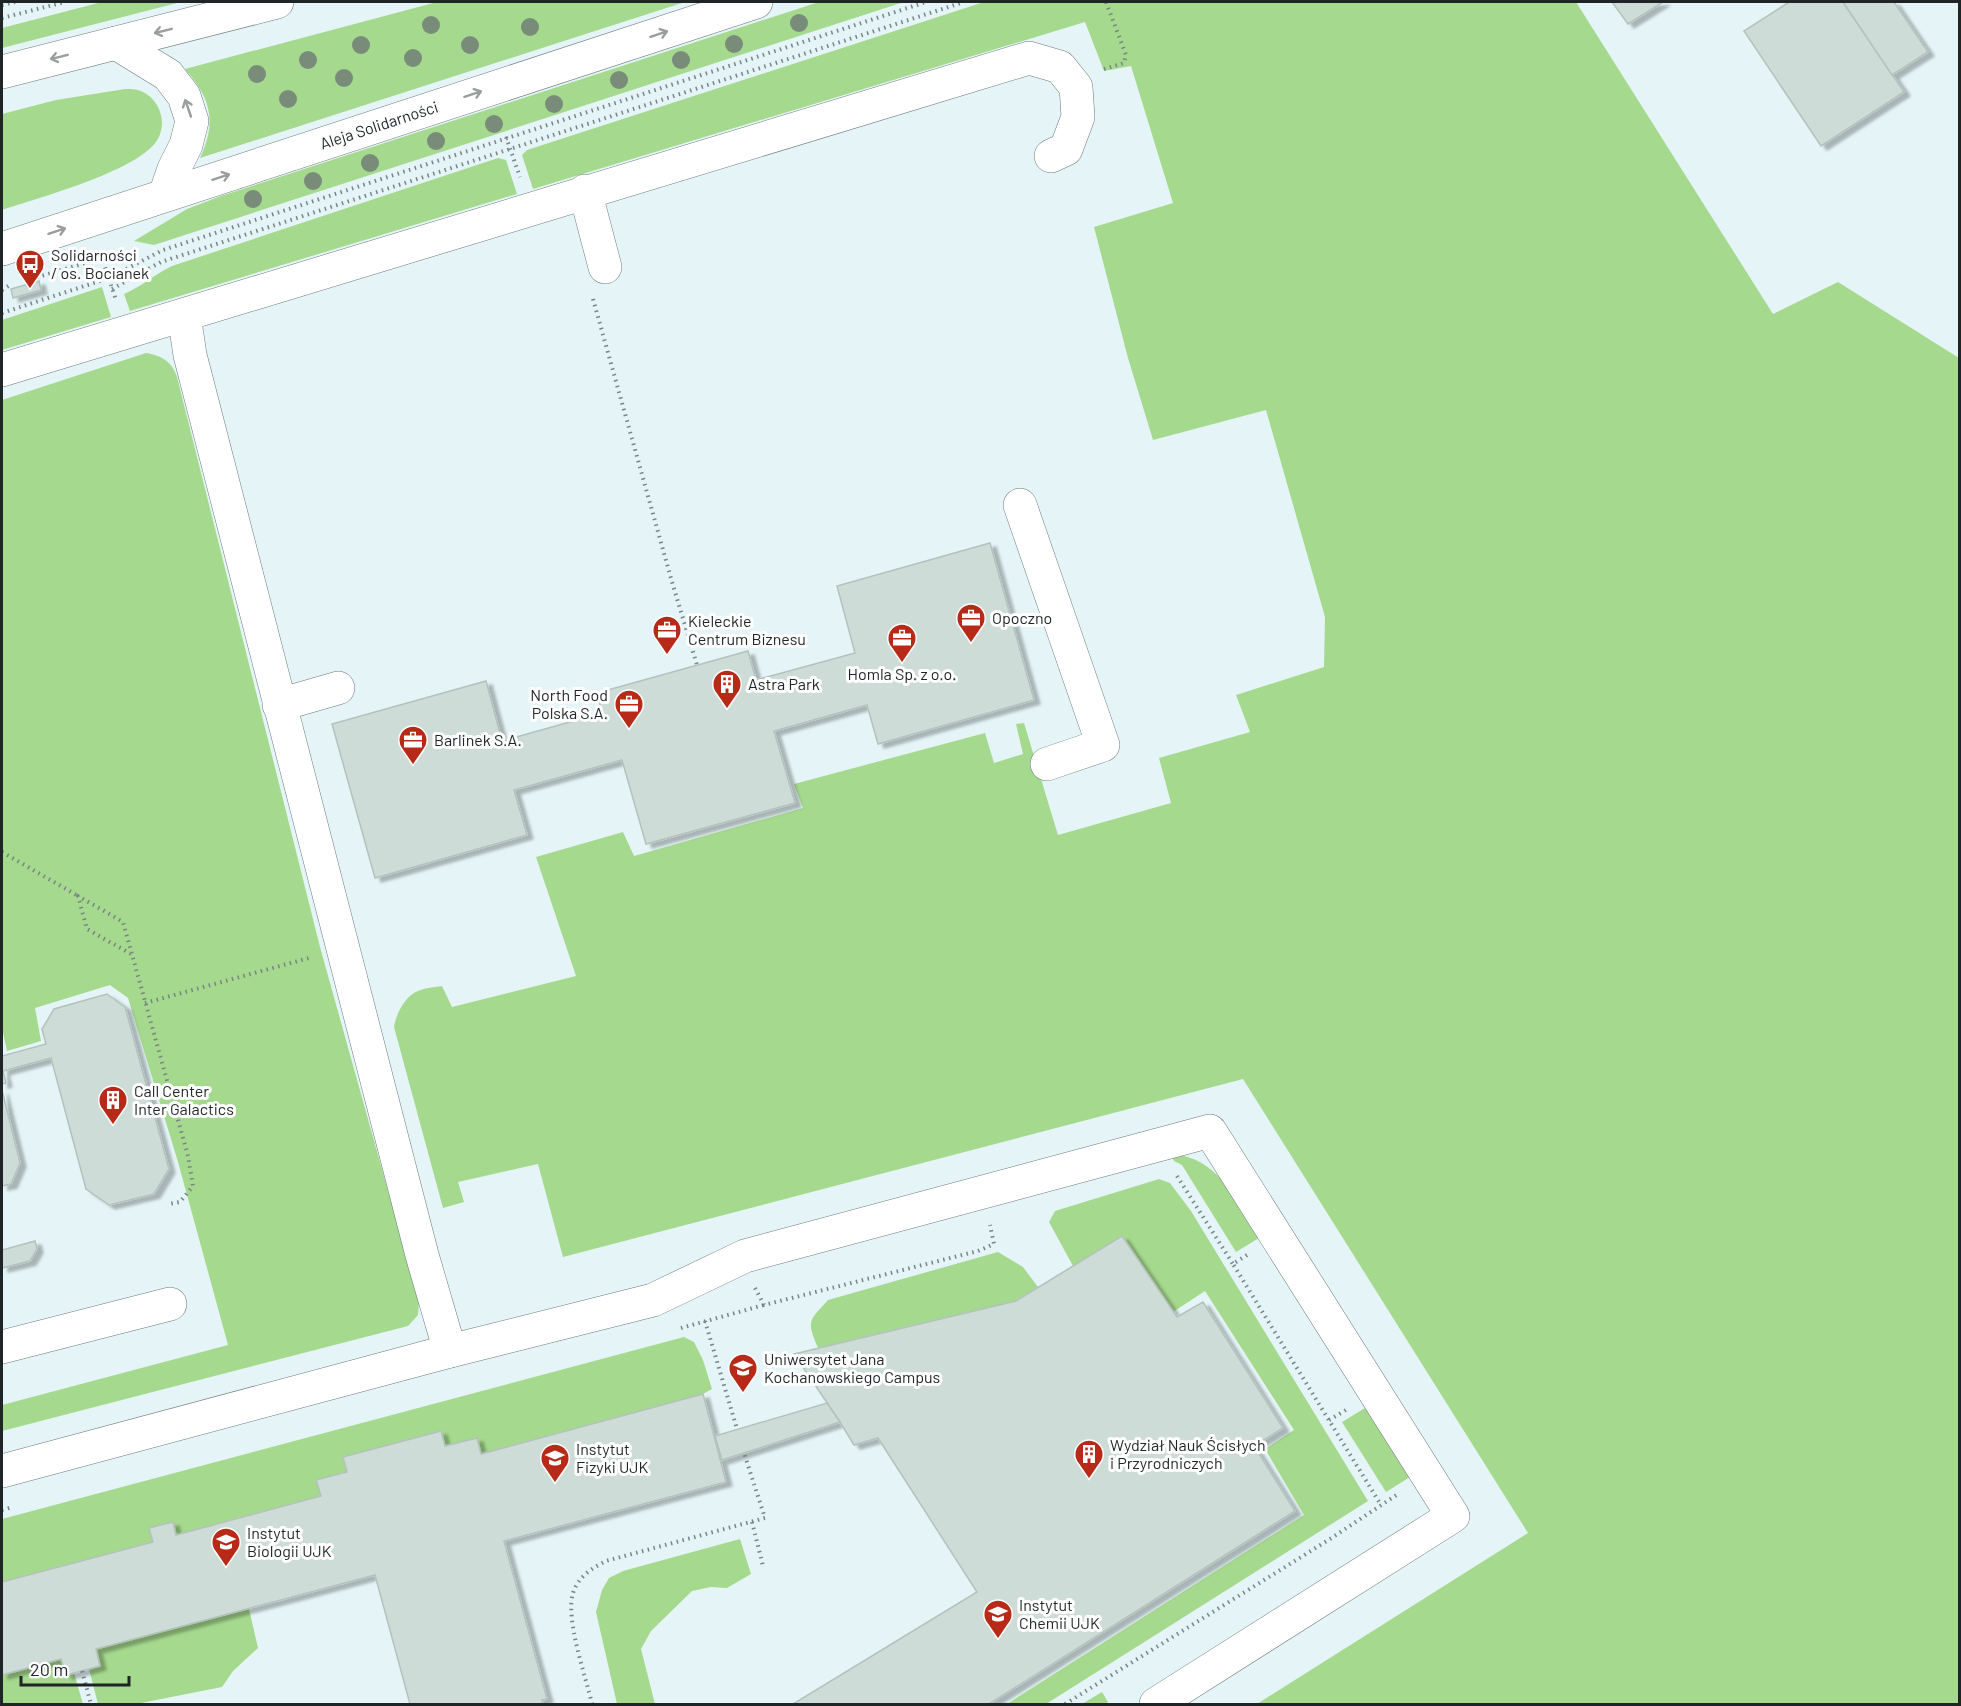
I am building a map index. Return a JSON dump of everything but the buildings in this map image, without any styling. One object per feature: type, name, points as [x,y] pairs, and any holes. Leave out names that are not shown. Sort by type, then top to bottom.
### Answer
[{"type":"main road","points":[[2,72],[277,2]]},
{"type":"main road","name":"Aleja Solidarności","points":[[2,249],[756,2]]},
{"type":"main road","points":[[116,42],[168,75],[184,96],[192,120],[186,145],[165,195]]},
{"type":"main road","points":[[2,370],[585,191],[1029,58],[1060,67],[1076,87],[1078,117],[1066,149],[1051,156]]},
{"type":"main road","points":[[585,191],[598,279]]},
{"type":"main road","points":[[184,315],[190,355],[279,705],[422,1255],[450,1351]]},
{"type":"main road","points":[[1020,505],[1103,745],[1047,764]]},
{"type":"main road","points":[[279,705],[338,688]]},
{"type":"main road","points":[[2,1472],[450,1351],[653,1300],[744,1256],[1210,1131],[1453,1516],[1156,1704]]},
{"type":"main road","points":[[2,1347],[170,1304]]},
{"type":"path","points":[[2,5],[15,2]]},
{"type":"path","points":[[2,18],[65,2]]},
{"type":"path","points":[[2,313],[109,278],[163,250],[926,2]]},
{"type":"path","points":[[112,289],[161,262],[964,2]]},
{"type":"path","points":[[1070,79],[1124,63],[1126,55],[1106,2]]},
{"type":"path","points":[[506,137],[518,171]]},
{"type":"path","points":[[28,280],[102,258],[114,295]]},
{"type":"path","points":[[598,279],[697,665]]},
{"type":"path","points":[[2,290],[18,283]]},
{"type":"path","points":[[2,852],[123,922],[188,1156],[193,1186],[180,1202],[169,1204]]},
{"type":"path","points":[[78,896],[87,928],[131,954]]},
{"type":"path","points":[[145,1003],[342,949]]},
{"type":"path","points":[[1175,1172],[1382,1505]]},
{"type":"path","points":[[739,1259],[764,1305],[978,1251],[994,1244],[988,1218]]},
{"type":"path","points":[[1233,1264],[1276,1236]]},
{"type":"path","points":[[705,1321],[737,1429]]},
{"type":"path","points":[[592,1704],[573,1627],[571,1605],[574,1592],[582,1578],[592,1568],[606,1561],[765,1518],[744,1453]]},
{"type":"path","points":[[1065,1704],[1426,1475]]},
{"type":"path","points":[[752,1522],[764,1566]]},
{"type":"path","points":[[82,1671],[91,1704]]},
{"type":"green space","points":[[102,2],[181,2],[2,48],[2,28]]},
{"type":"green space","points":[[437,2],[685,2],[200,158],[208,133],[209,111],[201,90],[185,69]]},
{"type":"green space","points":[[819,2],[904,2],[154,245],[134,241],[187,209],[221,196]]},
{"type":"green space","points":[[984,2],[1576,2],[1773,314],[1838,282],[1959,358],[1959,1704],[1257,1704],[1528,1533],[1243,1079],[563,1257],[538,1164],[458,1182],[464,1202],[443,1208],[394,1027],[395,1022],[405,1001],[413,993],[424,989],[442,986],[452,1007],[576,976],[536,857],[623,832],[634,856],[803,808],[794,784],[985,733],[994,763],[1023,754],[1016,724],[1024,723],[1058,835],[1171,803],[1159,758],[1250,732],[1236,695],[1324,667],[1325,617],[1266,410],[1153,440],[1128,358],[1094,227],[1173,203],[1131,66],[1104,71],[1085,22],[533,189],[522,155],[527,150]]},
{"type":"green space","points":[[125,89],[137,90],[146,94],[157,105],[160,112],[162,127],[160,135],[145,153],[107,174],[2,210],[2,114],[56,100]]},
{"type":"green space","points":[[498,158],[506,160],[517,194],[130,311],[124,294],[172,266]]},
{"type":"green space","points":[[102,287],[111,317],[2,350],[2,320]]},
{"type":"green space","points":[[146,353],[166,360],[177,377],[320,947],[419,1302],[418,1315],[408,1326],[2,1431],[2,1405],[228,1345],[178,1162],[128,998],[110,985],[35,1008],[41,1041],[7,1051],[2,1028],[2,400]]},
{"type":"green space","points":[[1180,1155],[1195,1160],[1218,1176],[1236,1199],[1259,1238],[1236,1252],[1182,1165],[1174,1161],[1172,1157]]},
{"type":"green space","points":[[1159,1179],[1170,1183],[1191,1211],[1368,1501],[1046,1704],[1007,1704],[1304,1515],[1265,1449],[1294,1430],[1205,1291],[1173,1312],[1122,1236],[1073,1266],[1049,1222],[1055,1211]]},
{"type":"green space","points":[[998,1252],[1023,1267],[1038,1287],[1016,1301],[818,1348],[811,1321],[828,1300]]},
{"type":"green space","points":[[684,1337],[694,1342],[703,1360],[712,1389],[703,1394],[481,1454],[477,1438],[445,1446],[441,1431],[343,1457],[347,1472],[316,1480],[321,1496],[176,1535],[172,1522],[149,1528],[153,1542],[2,1582],[2,1519]]},
{"type":"green space","points":[[1365,1408],[1410,1477],[1386,1492],[1342,1422]]},
{"type":"green space","points":[[740,1539],[751,1574],[727,1588],[711,1587],[692,1591],[651,1631],[641,1649],[655,1704],[617,1704],[596,1612],[602,1590],[609,1578],[623,1571]]},
{"type":"green space","points":[[249,1609],[258,1648],[233,1671],[222,1687],[136,1704],[98,1704],[89,1669],[100,1666],[96,1649]]},
{"type":"green space","points":[[61,1659],[66,1675],[74,1673],[83,1704],[2,1704],[2,1675]]},
{"type":"green space","points":[[1102,1692],[1108,1702],[1105,1704],[1082,1704]]},
{"type":"place","name":"Solidarności / os. Bocianek","points":[[30,290]]},
{"type":"place","name":"Opoczno","points":[[971,644]]},
{"type":"place","name":"Kieleckie Centrum Biznesu","points":[[667,656]]},
{"type":"place","name":"Homla Sp. z o.o.","points":[[902,664]]},
{"type":"place","name":"Astra Park","points":[[727,710]]},
{"type":"place","name":"North Food Polska S.A.","points":[[629,730]]},
{"type":"place","name":"Barlinek S.A.","points":[[413,766]]},
{"type":"place","name":"Call Center Inter Galactics","points":[[113,1126]]},
{"type":"place","name":"Uniwersytet Jana Kochanowskiego Campus","points":[[743,1394]]},
{"type":"place","name":"Wydział Nauk Ścisłych i Przyrodniczych","points":[[1089,1480]]},
{"type":"place","name":"Instytut Fizyki UJK","points":[[555,1484]]},
{"type":"place","name":"Instytut Biologii UJK","points":[[226,1568]]},
{"type":"place","name":"Instytut Chemii UJK","points":[[998,1640]]}]
